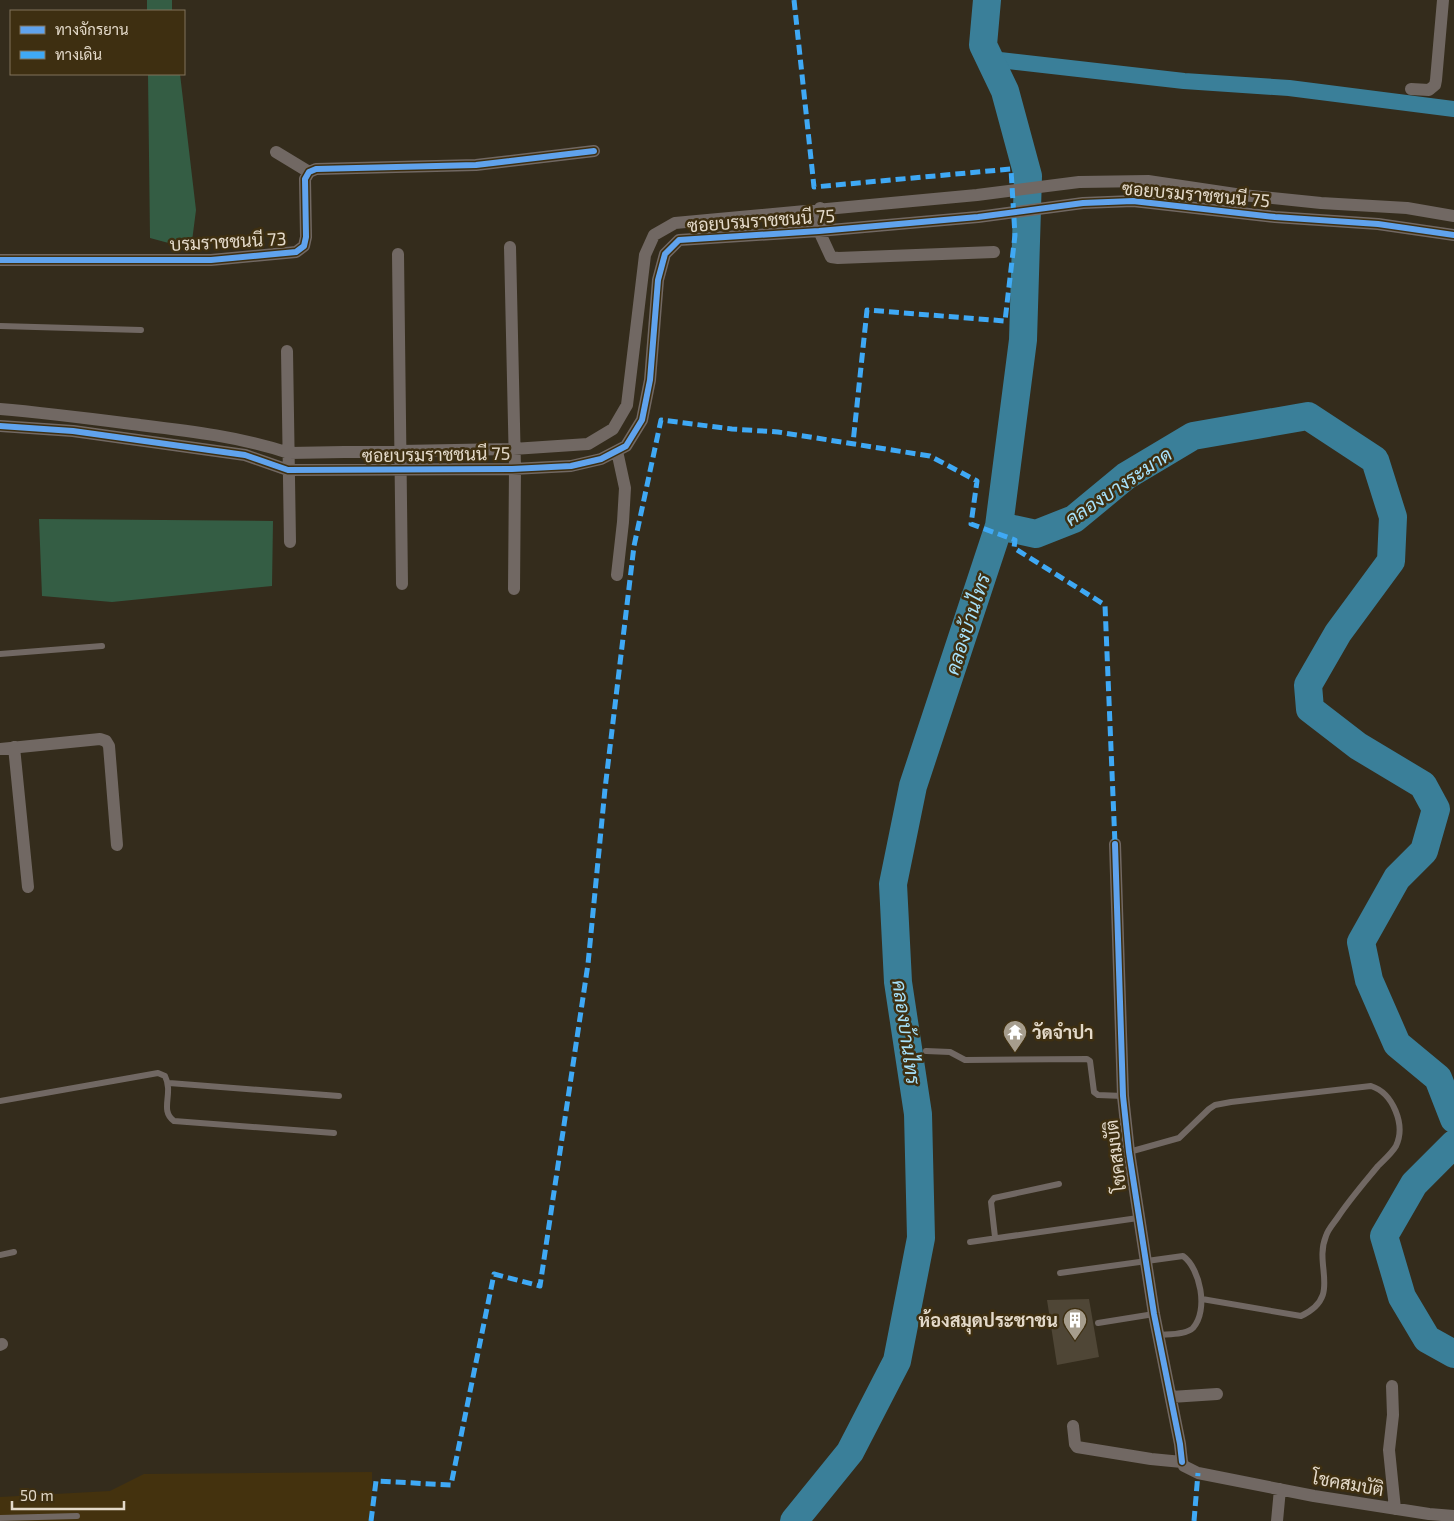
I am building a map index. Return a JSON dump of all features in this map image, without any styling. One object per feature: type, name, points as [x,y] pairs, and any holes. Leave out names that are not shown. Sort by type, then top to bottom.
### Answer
[{"type":"street","points":[[1411,89],[1429,90],[1436,80],[1443,0]]},
{"type":"street","points":[[276,152],[309,172],[316,169],[476,165],[594,151]]},
{"type":"street","name":"บรมราชชนนี 73","points":[[0,260],[211,260],[296,252],[304,246],[306,237],[305,179],[309,172]]},
{"type":"street","name":"ซอยบรมราชชนนี 75","points":[[0,409],[66,415],[188,431],[263,444],[289,453],[513,449],[588,444],[613,429],[627,406],[645,255],[654,235],[675,223],[820,208],[977,195],[1078,182],[1148,181],[1242,196],[1321,204],[1407,208],[1454,216]]},
{"type":"street","name":"ซอยบรมราชชนนี 75","points":[[0,426],[73,431],[245,455],[288,470],[400,470],[570,466],[601,459],[626,446],[642,420],[650,380],[658,280],[665,254],[679,240],[819,231],[978,217],[1083,203],[1133,200],[1275,217],[1378,224],[1454,234]]},
{"type":"street","points":[[820,208],[819,231],[829,255],[838,258],[994,252]]},
{"type":"street","points":[[510,247],[514,589]]},
{"type":"street","points":[[398,254],[402,584]]},
{"type":"street","points":[[287,351],[290,542]]},
{"type":"street","points":[[617,451],[625,488],[617,575]]},
{"type":"street","points":[[0,749],[100,738],[106,741],[117,845]]},
{"type":"street","points":[[14,747],[28,887]]},
{"type":"street","name":"โชคสมบัติ","points":[[1114,844],[1123,1096],[1129,1152],[1154,1314],[1184,1466],[1198,1472],[1280,1489],[1396,1509],[1454,1516]]},
{"type":"street","points":[[1392,1386],[1393,1415],[1389,1450],[1396,1509]]},
{"type":"street","points":[[1171,1397],[1217,1394]]},
{"type":"street","name":"โชคสมบัติ","points":[[1073,1426],[1074,1444],[1078,1447],[1182,1462]]},
{"type":"street","points":[[1277,1521],[1280,1489]]},
{"type":"lane","points":[[0,326],[141,330]]},
{"type":"lane","points":[[0,654],[102,646]]},
{"type":"lane","points":[[926,1051],[950,1052],[965,1060],[1087,1059],[1090,1061],[1094,1092],[1098,1095],[1123,1096]]},
{"type":"lane","points":[[0,1101],[158,1073],[166,1076],[169,1083],[166,1111],[168,1117],[174,1121],[334,1133]]},
{"type":"lane","points":[[169,1083],[340,1096]]},
{"type":"lane","points":[[1129,1152],[1179,1138],[1209,1109],[1215,1105],[1231,1102],[1371,1086],[1379,1089],[1388,1097],[1397,1113],[1398,1135],[1396,1146],[1351,1198],[1327,1234],[1322,1245],[1325,1289],[1318,1306],[1301,1316],[1202,1299]]},
{"type":"lane","points":[[996,1237],[991,1202],[994,1198],[1059,1184]]},
{"type":"lane","points":[[970,1242],[1138,1218]]},
{"type":"lane","points":[[0,1255],[14,1252]]},
{"type":"lane","points":[[1060,1273],[1183,1256],[1190,1261],[1196,1272],[1202,1299],[1200,1312],[1193,1328],[1187,1332],[1158,1336]]},
{"type":"lane","points":[[1098,1323],[1154,1314]]},
{"type":"lane","points":[[0,1518],[77,1516]]},
{"type":"shaded area","points":[[372,1472],[372,1521],[0,1521],[0,1497],[110,1491],[144,1474]]},
{"type":"green space","points":[[147,0],[172,0],[172,10],[147,10]]},
{"type":"green space","points":[[148,75],[180,75],[196,210],[191,249],[150,238]]},
{"type":"green space","points":[[39,519],[273,521],[272,586],[112,602],[42,596]]},
{"type":"building","name":"ห้องสมุดประชาชน","points":[[1089,1299],[1099,1357],[1057,1365],[1047,1300]]},
{"type":"waterway","name":"คลองบ้านไทร","points":[[794,1521],[850,1452],[897,1361],[921,1238],[918,1114],[898,982],[893,884],[913,786],[999,526],[1023,340],[1028,176],[1005,91],[983,45],[987,0]]},
{"type":"waterway","points":[[991,59],[1184,81],[1289,88],[1454,109]]},
{"type":"waterway","name":"คลองบางระมาด","points":[[999,526],[1036,534],[1074,519],[1126,476],[1193,436],[1308,416],[1375,460],[1393,517],[1391,561],[1338,633],[1308,685],[1310,709],[1358,746],[1423,785],[1436,809],[1424,851],[1397,878],[1361,942],[1369,980],[1397,1044],[1438,1078],[1454,1119]]},
{"type":"waterway","name":"คลองบางระมาด","points":[[1454,1144],[1414,1184],[1384,1236],[1402,1297],[1427,1339],[1454,1354]]},
{"type":"marked path","points":[[794,0],[814,187],[1011,169],[1015,235],[1005,321],[867,310],[853,443]]},
{"type":"marked path","points":[[371,1521],[376,1481],[451,1485],[494,1274],[540,1286],[588,964],[605,789],[634,546],[661,420],[732,429],[778,432],[930,456],[977,481],[971,524],[1015,540],[1014,548],[1105,605],[1115,844]]},
{"type":"marked path","points":[[1194,1521],[1198,1473]]},
{"type":"cycle path","points":[[0,260],[211,260],[296,252],[304,246],[306,237],[305,179],[309,172],[316,169],[476,165],[594,151]]},
{"type":"cycle path","points":[[0,426],[73,431],[245,455],[288,470],[512,469],[571,466],[601,459],[626,446],[642,420],[650,380],[658,280],[665,254],[679,240],[819,231],[978,217],[1083,203],[1133,201],[1275,217],[1378,224],[1454,235]]},
{"type":"cycle path","points":[[1115,844],[1123,1096],[1129,1152],[1154,1314],[1182,1462]]},
{"type":"place","name":"วัดจำปา","points":[[1015,1053]]},
{"type":"place","name":"ห้องสมุดประชาชน","points":[[1075,1341]]}]
